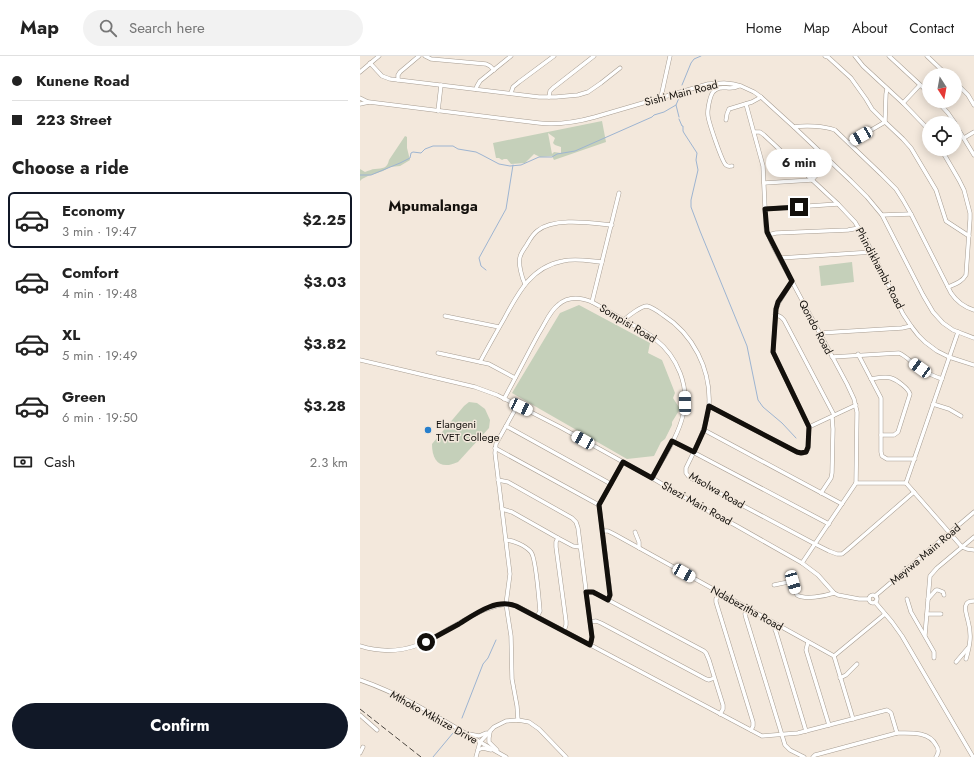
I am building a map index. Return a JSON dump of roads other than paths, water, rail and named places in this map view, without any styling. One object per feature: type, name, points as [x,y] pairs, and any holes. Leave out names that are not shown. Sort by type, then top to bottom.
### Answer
[{"type":"street","points":[[360,72],[379,56]]},
{"type":"street","points":[[398,80],[398,75],[400,72],[419,56]]},
{"type":"street","points":[[425,56],[432,59],[486,64],[494,70]]},
{"type":"street","points":[[476,89],[480,82],[512,56]]},
{"type":"street","points":[[512,93],[519,82],[554,56]]},
{"type":"street","points":[[549,97],[550,91],[553,88],[594,56]]},
{"type":"street","points":[[661,97],[670,56]]},
{"type":"street","points":[[825,56],[834,62],[851,78],[872,109],[911,148],[938,195],[946,221],[969,236]]},
{"type":"street","points":[[829,56],[834,62]]},
{"type":"street","points":[[855,56],[863,66],[922,123]]},
{"type":"street","points":[[889,56],[920,85],[903,103]]},
{"type":"street","points":[[927,56],[940,68]]},
{"type":"street","points":[[370,64],[385,78],[549,97],[578,95],[588,92],[620,68]]},
{"type":"street","name":"Sishi Main Road","points":[[360,98],[369,102],[554,124],[590,118],[708,84],[724,83],[741,86],[761,97],[861,190],[876,206],[929,306],[937,317],[943,323],[958,332],[974,338]]},
{"type":"street","points":[[438,111],[441,85]]},
{"type":"street","points":[[732,166],[726,165],[723,159],[708,116],[708,110],[711,95],[714,91],[720,87],[730,88],[741,86]]},
{"type":"street","points":[[885,122],[887,89]]},
{"type":"street","points":[[962,89],[974,105]]},
{"type":"street","points":[[726,120],[729,109],[746,104],[761,97]]},
{"type":"street","name":"Sishi Main Road","points":[[360,104],[369,102]]},
{"type":"street","name":"Qondo Road","points":[[746,104],[763,166],[766,229],[768,235],[832,356],[856,405],[856,483]]},
{"type":"street","points":[[943,108],[950,116]]},
{"type":"street","points":[[849,143],[885,122]]},
{"type":"street","points":[[794,127],[804,126],[833,129],[889,182],[903,200],[911,214],[951,293],[957,301],[974,310]]},
{"type":"street","name":"Phindikhambi Road","points":[[754,132],[760,132],[764,135],[849,215],[859,228],[873,252],[903,314],[918,335],[925,342],[949,357],[974,365]]},
{"type":"street","points":[[964,138],[974,132]]},
{"type":"street","points":[[962,135],[974,155]]},
{"type":"street","points":[[945,156],[960,180],[969,209],[970,219],[966,275],[961,281],[948,287]]},
{"type":"street","points":[[764,183],[812,180],[829,161]]},
{"type":"street","points":[[592,302],[619,193]]},
{"type":"street","points":[[765,209],[838,204]]},
{"type":"street","points":[[969,209],[974,208]]},
{"type":"street","points":[[882,215],[911,214]]},
{"type":"street","points":[[525,284],[522,277],[520,257],[532,236],[537,231],[546,226],[572,222],[612,225]]},
{"type":"street","points":[[768,235],[859,228]]},
{"type":"street","points":[[780,258],[873,252]]},
{"type":"street","points":[[480,362],[516,297],[533,276],[546,267],[562,261],[576,260],[602,262]]},
{"type":"street","points":[[709,406],[799,453],[806,452],[808,449],[809,427],[773,353],[775,314],[778,302],[792,281]]},
{"type":"street","name":"Sompisi Road","points":[[504,399],[545,323],[555,308],[563,301],[572,298],[582,298],[592,302],[650,335],[661,343],[673,358],[679,371],[684,386],[685,403],[683,416],[672,441],[652,478]]},
{"type":"street","name":"Msolwa Road","points":[[624,320],[643,307],[647,306],[670,319],[680,328],[694,346],[701,361],[707,381],[709,406],[704,430],[686,468],[685,472],[687,476],[815,544],[839,554],[843,553],[914,492]]},
{"type":"street","points":[[775,314],[782,317],[784,320],[833,416],[832,473],[831,478],[821,493]]},
{"type":"street","points":[[445,316],[500,327]]},
{"type":"street","points":[[820,333],[902,328],[911,326]]},
{"type":"street","points":[[906,484],[958,332]]},
{"type":"street","points":[[438,353],[494,366],[515,378]]},
{"type":"street","points":[[832,356],[858,354],[901,354],[924,371],[942,379]]},
{"type":"street","points":[[858,354],[881,398],[881,452],[884,458],[914,459]]},
{"type":"street","points":[[360,360],[475,387],[515,404],[519,402],[522,405],[518,409],[516,408]]},
{"type":"street","points":[[871,379],[883,377],[891,378],[908,390],[910,394],[898,432],[894,435],[881,435]]},
{"type":"street","points":[[515,404],[514,406],[516,408],[495,448],[495,456],[510,574],[506,604],[511,636],[512,679],[518,720]]},
{"type":"street","points":[[933,404],[949,409],[955,415],[961,416]]},
{"type":"street","points":[[809,427],[856,405]]},
{"type":"street","name":"Shezi Main Road","points":[[521,407],[652,478],[708,511],[735,524],[802,563],[818,575],[834,593]]},
{"type":"street","points":[[506,426],[611,484]]},
{"type":"street","points":[[704,430],[842,504]]},
{"type":"street","points":[[672,441],[829,524]]},
{"type":"street","points":[[495,448],[599,505]]},
{"type":"street","points":[[608,600],[610,592],[599,505],[623,462]]},
{"type":"street","points":[[498,480],[508,482],[575,520],[578,528],[590,622],[592,639],[590,645]]},
{"type":"street","points":[[802,563],[856,483],[906,484],[962,547],[974,550]]},
{"type":"street","points":[[502,509],[512,512],[573,546],[580,547]]},
{"type":"street","name":"Meyiwa Main Road","points":[[875,596],[974,512]]},
{"type":"street","name":"Ndabezitha Road","points":[[602,531],[611,532],[834,656]]},
{"type":"street","points":[[635,532],[639,542],[639,548]]},
{"type":"street","points":[[925,636],[930,578],[937,568],[974,537]]},
{"type":"street","points":[[558,538],[556,547],[566,621],[564,631]]},
{"type":"street","points":[[506,540],[516,542],[528,549],[532,554],[540,611],[537,617]]},
{"type":"street","points":[[774,585],[793,582],[797,595],[800,597],[824,596],[834,593],[842,597],[869,599],[871,602],[875,602],[902,636],[973,757]]},
{"type":"street","points":[[928,599],[936,590],[943,592],[944,595]]},
{"type":"street","points":[[586,592],[593,592],[704,651],[707,655],[723,705],[723,709],[720,714]]},
{"type":"street","points":[[720,593],[716,598],[716,602],[753,722],[751,730]]},
{"type":"street","points":[[869,599],[873,595],[877,599],[875,602]]},
{"type":"street","points":[[907,599],[911,612],[934,652],[934,658]]},
{"type":"street","points":[[966,659],[970,637],[965,608],[967,603],[974,601]]},
{"type":"street","points":[[360,646],[384,650],[400,650],[409,648],[426,642],[487,608],[506,604],[516,606],[762,736],[794,734],[883,711],[889,711],[891,713],[897,733]]},
{"type":"street","points":[[747,608],[745,614],[746,618],[782,735],[787,748],[804,757]]},
{"type":"street","points":[[853,719],[834,656],[884,614]]},
{"type":"street","points":[[927,614],[941,614]]},
{"type":"street","points":[[590,622],[601,624],[706,679],[709,680],[714,678]]},
{"type":"street","points":[[778,625],[775,630],[806,731]]},
{"type":"street","points":[[808,642],[806,650],[829,725]]},
{"type":"street","points":[[956,662],[969,648]]},
{"type":"street","points":[[840,678],[846,675],[856,664]]},
{"type":"street","name":"Mthoko Mkhize Drive","points":[[360,680],[411,703],[505,757]]},
{"type":"street","points":[[360,715],[377,730]]},
{"type":"street","points":[[462,732],[479,736],[506,721],[518,720],[529,722],[539,729],[566,757]]},
{"type":"street","points":[[476,757],[480,742],[494,727]]},
{"type":"street","points":[[490,730],[489,742],[505,757]]},
{"type":"street","points":[[813,757],[815,755],[897,733],[917,734],[930,738],[938,748],[936,757]]},
{"type":"street","points":[[360,753],[363,747]]},
{"type":"street","points":[[478,750],[483,748],[496,751]]},
{"type":"waterway","points":[[682,85],[691,63],[694,59],[701,56]]},
{"type":"waterway","points":[[679,98],[676,105],[679,117]]},
{"type":"waterway","points":[[360,175],[371,175],[410,158],[411,153],[413,152],[421,153],[425,149],[433,146],[453,146],[458,149],[476,152],[499,164],[510,166],[521,165],[539,157],[552,157],[557,154],[575,151],[654,115],[664,112],[676,105]]},
{"type":"waterway","points":[[679,119],[683,126],[684,133],[697,153],[696,160],[698,170],[691,200],[691,207],[747,346],[758,400],[763,407],[782,423],[796,438]]},
{"type":"waterway","points":[[486,270],[481,266],[479,258],[506,209],[513,165]]},
{"type":"waterway","points":[[462,718],[483,664],[488,658],[496,640]]},
{"type":"waterway","points":[[433,757],[453,733]]},
{"type":"railway","points":[[360,709],[421,757]]},
{"type":"place","name":"Elangeni TVET College","points":[[428,430]]},
{"type":"district","name":"Mpumalanga","points":[[433,206]]}]
